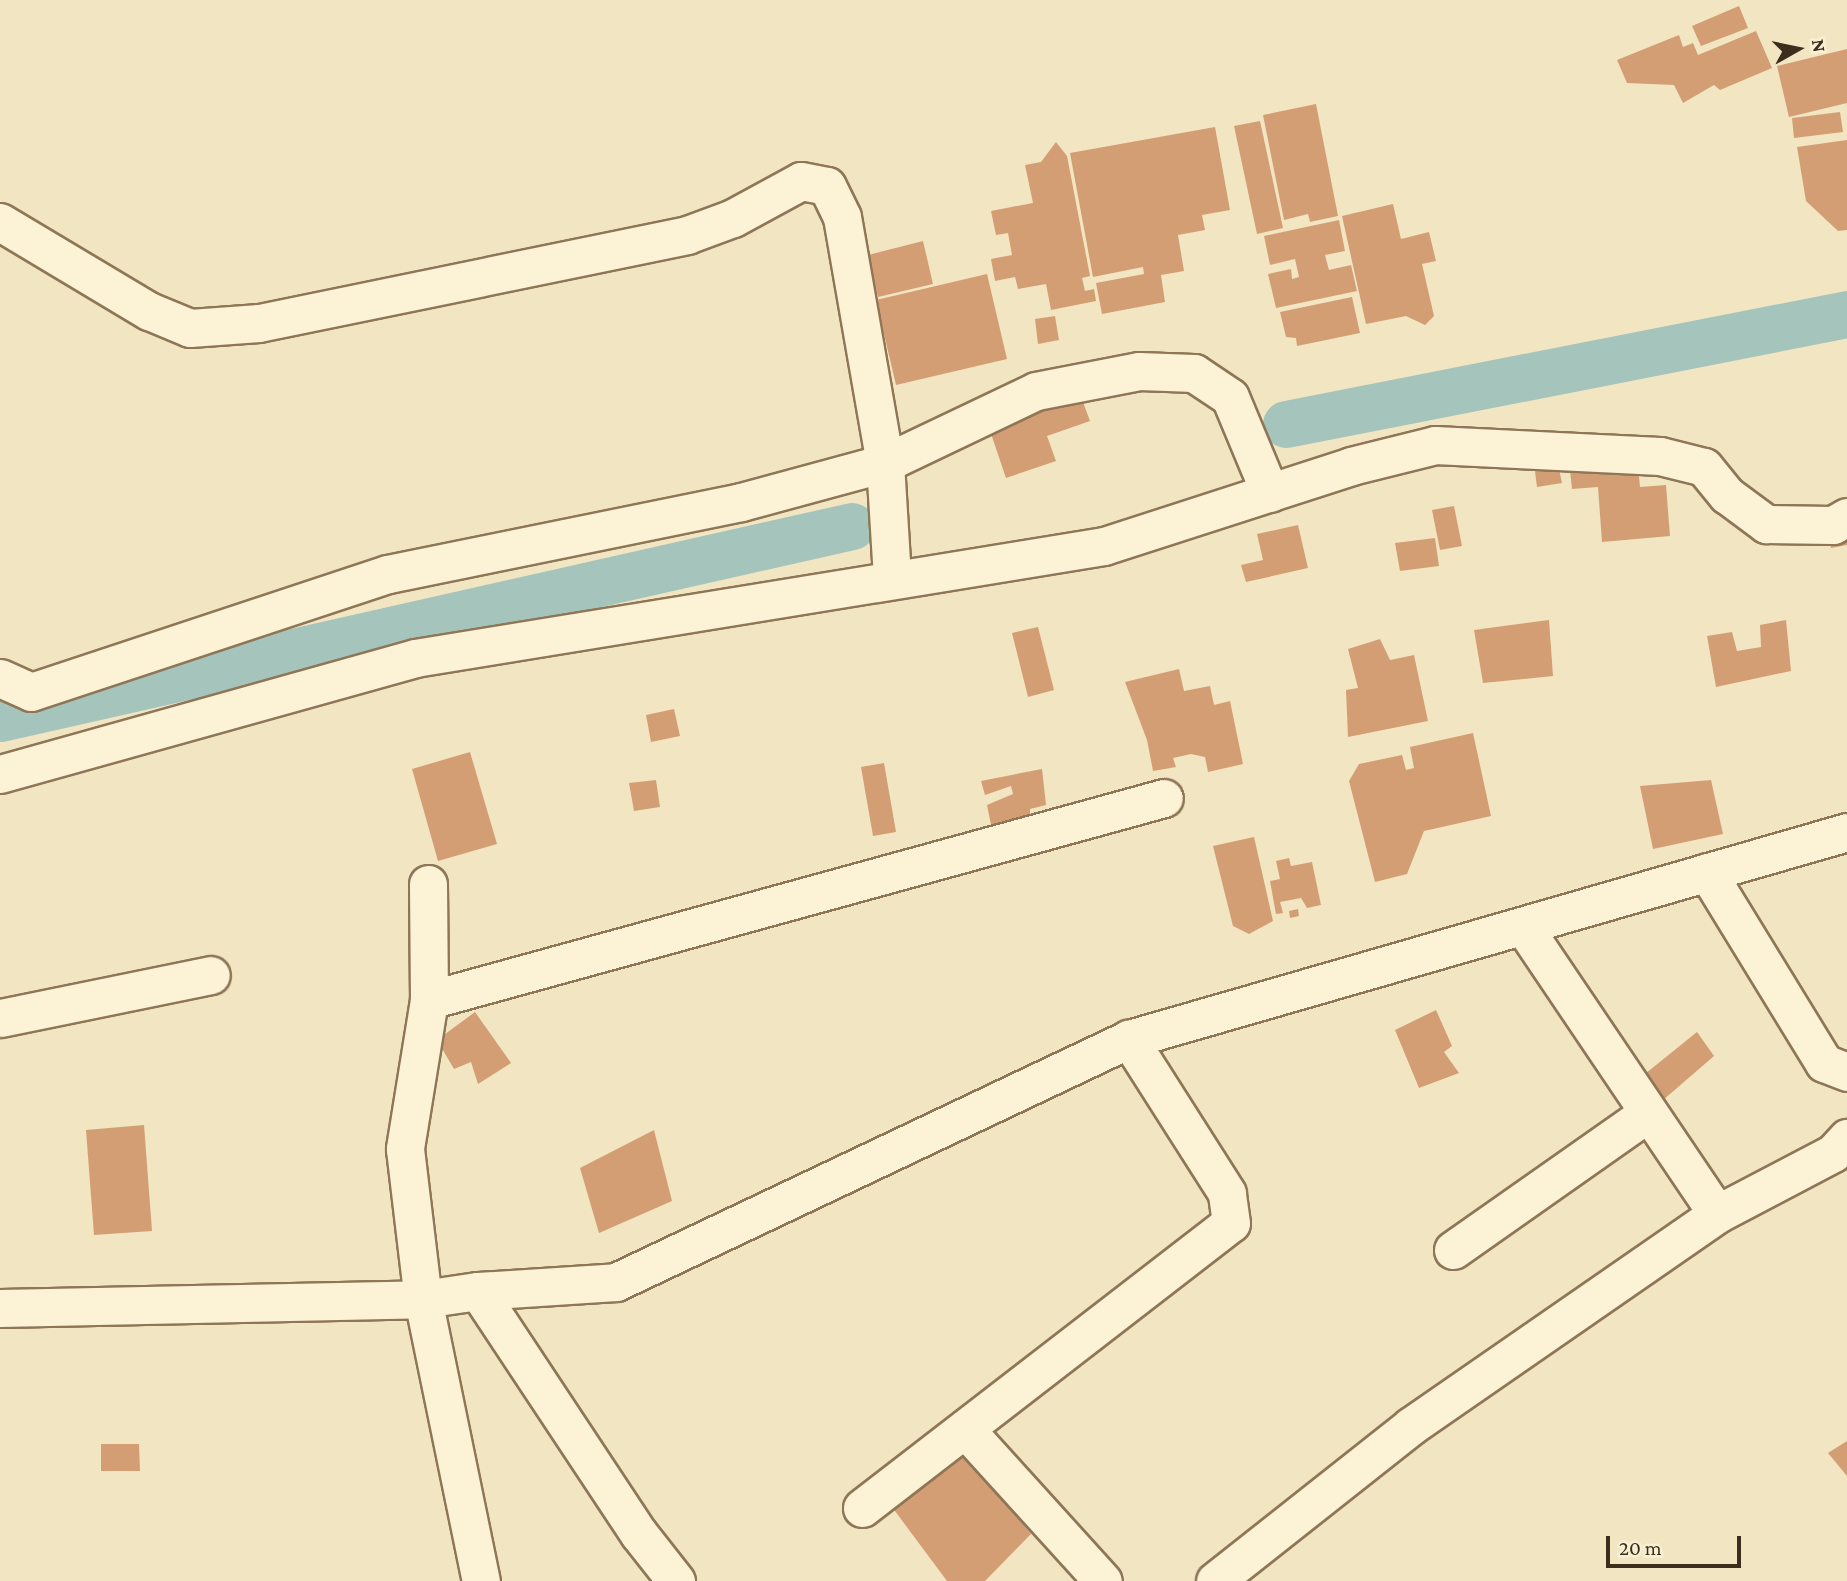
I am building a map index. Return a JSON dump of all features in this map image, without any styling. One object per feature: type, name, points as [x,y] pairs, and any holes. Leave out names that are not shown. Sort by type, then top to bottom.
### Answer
[{"type":"street","points":[[0,222],[149,311],[190,328],[201,328],[260,323],[687,235],[733,218],[801,181],[827,186],[842,217],[885,463],[892,579]]},
{"type":"street","points":[[0,678],[32,692],[388,574],[741,502],[885,463],[1036,391],[1139,371],[1194,373],[1230,397],[1270,493]]},
{"type":"street","points":[[0,774],[415,657],[1104,546],[1270,493],[1435,445],[1660,456],[1704,467],[1727,495],[1766,524],[1833,525],[1847,517]]},
{"type":"street","points":[[429,1000],[1164,798]]},
{"type":"street","points":[[0,1308],[423,1299],[478,1291],[616,1282],[1129,1039],[1847,832]]},
{"type":"street","points":[[1707,873],[1824,1063],[1847,1072]]},
{"type":"street","points":[[428,884],[429,1000],[405,1149],[423,1299],[481,1581]]},
{"type":"street","points":[[1523,926],[1717,1214]]},
{"type":"street","points":[[0,1018],[211,975]]},
{"type":"street","points":[[862,1508],[1231,1223],[1227,1193],[1129,1039]]},
{"type":"street","points":[[1453,1250],[1648,1113]]},
{"type":"street","points":[[1215,1581],[1411,1426],[1717,1214],[1833,1153],[1847,1138]]},
{"type":"street","points":[[478,1291],[639,1534],[676,1581]]},
{"type":"street","points":[[965,1429],[1103,1581]]},
{"type":"building","points":[[1739,6],[1748,28],[1701,46],[1692,26]]},
{"type":"building","points":[[1756,31],[1772,68],[1720,90],[1714,85],[1683,103],[1674,85],[1627,83],[1617,60],[1679,35],[1683,47],[1693,43],[1698,55]]},
{"type":"building","points":[[1847,49],[1847,103],[1789,117],[1777,66]]},
{"type":"building","points":[[1316,104],[1338,216],[1310,222],[1308,214],[1284,220],[1263,115]]},
{"type":"building","points":[[1840,112],[1843,132],[1794,138],[1792,118]]},
{"type":"building","points":[[1260,121],[1283,228],[1257,234],[1234,126]]},
{"type":"building","points":[[1215,127],[1230,210],[1202,215],[1205,230],[1178,235],[1184,271],[1161,275],[1165,302],[1102,314],[1096,283],[1144,274],[1143,267],[1093,277],[1070,153]]},
{"type":"building","points":[[1847,140],[1847,230],[1838,231],[1806,201],[1797,147]]},
{"type":"building","points":[[1056,142],[1067,156],[1090,276],[1082,278],[1085,291],[1094,289],[1096,301],[1051,310],[1046,284],[1018,289],[1015,277],[995,281],[991,259],[1012,255],[1008,233],[996,235],[991,211],[1033,203],[1025,165],[1041,162]]},
{"type":"building","points":[[1393,204],[1401,239],[1429,232],[1436,261],[1422,264],[1434,316],[1425,325],[1406,316],[1366,324],[1342,216]]},
{"type":"building","points":[[1339,220],[1345,251],[1325,255],[1329,270],[1351,265],[1357,291],[1276,308],[1268,274],[1291,269],[1292,279],[1299,277],[1295,259],[1270,265],[1264,236]]},
{"type":"building","points":[[923,241],[933,284],[878,297],[868,255]]},
{"type":"building","points":[[987,274],[1007,359],[896,385],[876,300]]},
{"type":"building","points":[[1352,297],[1360,333],[1297,346],[1296,338],[1286,337],[1280,312]]},
{"type":"building","points":[[1055,316],[1059,340],[1038,344],[1035,319]]},
{"type":"building","points":[[1080,394],[1090,421],[1047,436],[1056,461],[1006,478],[988,425]]},
{"type":"building","points":[[1637,456],[1640,487],[1666,485],[1670,536],[1602,542],[1598,487],[1572,489],[1569,461]]},
{"type":"building","points":[[1557,460],[1562,483],[1537,487],[1534,464]]},
{"type":"building","points":[[1454,506],[1462,546],[1440,550],[1432,510]]},
{"type":"building","points":[[1298,525],[1308,568],[1246,582],[1241,565],[1263,560],[1257,534]]},
{"type":"building","points":[[1847,531],[1847,545],[1831,548],[1828,535]]},
{"type":"building","points":[[1435,538],[1439,566],[1400,571],[1395,543]]},
{"type":"building","points":[[1549,620],[1553,676],[1483,683],[1474,630]]},
{"type":"building","points":[[1786,620],[1791,671],[1716,687],[1707,636],[1732,632],[1737,651],[1761,647],[1760,625]]},
{"type":"building","points":[[1038,627],[1054,690],[1028,697],[1012,633]]},
{"type":"building","points":[[1380,639],[1390,660],[1414,655],[1428,721],[1348,737],[1346,690],[1358,688],[1348,649]]},
{"type":"building","points":[[1179,669],[1184,691],[1210,686],[1214,705],[1230,701],[1243,764],[1208,772],[1205,757],[1191,754],[1173,758],[1176,767],[1153,771],[1147,740],[1125,682]]},
{"type":"building","points":[[674,709],[680,736],[651,742],[646,715]]},
{"type":"building","points":[[1473,733],[1491,816],[1424,831],[1407,874],[1375,882],[1349,781],[1359,764],[1402,755],[1406,770],[1414,768],[1410,747]]},
{"type":"building","points":[[470,752],[497,844],[438,861],[412,769]]},
{"type":"building","points":[[884,763],[896,832],[873,836],[861,767]]},
{"type":"building","points":[[1042,769],[1046,805],[1030,809],[1030,823],[992,830],[987,805],[1013,794],[1011,786],[985,795],[981,781]]},
{"type":"building","points":[[656,780],[660,807],[634,811],[629,783]]},
{"type":"building","points":[[1711,780],[1723,834],[1653,849],[1640,786]]},
{"type":"building","points":[[1254,837],[1273,921],[1249,934],[1233,926],[1213,846]]},
{"type":"building","points":[[1289,858],[1291,866],[1312,862],[1321,905],[1307,908],[1301,898],[1280,902],[1283,913],[1276,914],[1270,881],[1280,879],[1276,861]]},
{"type":"building","points":[[1298,909],[1299,916],[1290,918],[1289,911]]},
{"type":"building","points":[[1436,1010],[1452,1046],[1444,1052],[1459,1073],[1419,1088],[1395,1030]]},
{"type":"building","points":[[475,1012],[511,1063],[478,1084],[471,1062],[454,1069],[437,1040]]},
{"type":"building","points":[[1697,1032],[1714,1056],[1648,1113],[1630,1086]]},
{"type":"building","points":[[144,1125],[152,1231],[94,1235],[86,1130]]},
{"type":"building","points":[[654,1130],[672,1201],[599,1233],[580,1168]]},
{"type":"building","points":[[1847,1441],[1847,1476],[1828,1453]]},
{"type":"building","points":[[101,1444],[139,1444],[140,1471],[101,1471]]},
{"type":"building","points":[[964,1452],[1031,1534],[985,1581],[947,1581],[892,1507]]},
{"type":"waterway","points":[[1286,424],[1847,314]]},
{"type":"waterway","points":[[0,718],[852,526]]}]
